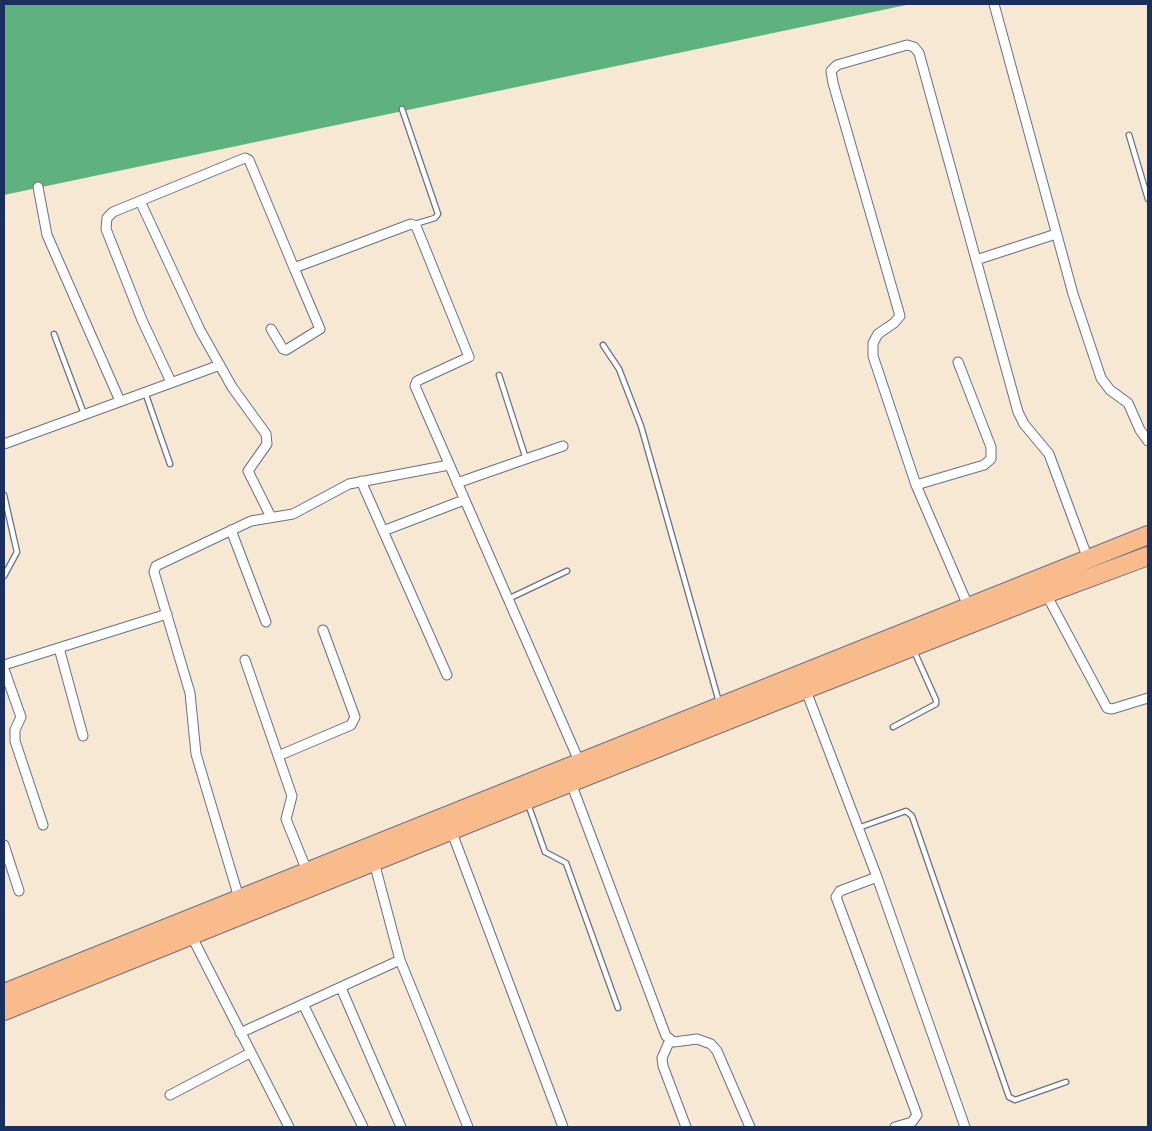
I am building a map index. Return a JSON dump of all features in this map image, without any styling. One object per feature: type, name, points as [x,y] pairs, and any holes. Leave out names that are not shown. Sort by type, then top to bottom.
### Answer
[{"type":"highway","points":[[4,1011],[571,783],[969,608],[1148,535]]},
{"type":"highway","points":[[4,993],[306,870],[720,706],[912,648],[1046,594],[1148,556]]},
{"type":"street","points":[[994,4],[1072,294],[1102,378],[1110,390],[1128,404],[1140,430],[1148,441]]},
{"type":"street","points":[[969,608],[916,485],[873,356],[873,343],[878,334],[894,323],[900,316],[833,83],[831,71],[837,65],[906,45],[914,47],[918,53],[1018,412],[1024,424],[1049,454],[1088,558]]},
{"type":"street","points":[[171,382],[142,320],[106,228],[107,218],[114,212],[245,158],[249,160],[320,329],[286,350],[283,349],[271,329]]},
{"type":"street","points":[[38,188],[47,235],[120,401]]},
{"type":"street","points":[[140,201],[200,330],[220,365],[268,439],[248,470],[271,517]]},
{"type":"street","points":[[294,268],[414,225],[469,354],[467,360],[415,383],[464,500],[579,761]]},
{"type":"street","points":[[976,260],[1056,234]]},
{"type":"street","points":[[916,485],[984,465],[991,459],[991,446],[958,362]]},
{"type":"street","points":[[4,444],[220,365]]},
{"type":"street","points":[[458,483],[563,446]]},
{"type":"street","points":[[240,898],[196,754],[190,693],[154,572],[158,563],[251,521],[293,514],[338,488],[449,465]]},
{"type":"street","points":[[361,482],[447,675]]},
{"type":"street","points":[[383,531],[464,500]]},
{"type":"street","points":[[231,530],[266,622]]},
{"type":"street","points":[[1046,594],[1107,708],[1112,709],[1148,698]]},
{"type":"street","points":[[4,665],[167,614]]},
{"type":"street","points":[[278,756],[351,724],[355,717],[323,630]]},
{"type":"street","points":[[59,648],[83,736]]},
{"type":"street","points":[[245,660],[292,796],[286,819],[306,870]]},
{"type":"street","points":[[4,669],[21,717],[15,730],[15,741],[43,825]]},
{"type":"street","points":[[803,682],[877,877],[966,1127]]},
{"type":"street","points":[[571,783],[625,932],[666,1036],[674,1042],[697,1039],[711,1044],[717,1052],[750,1127]]},
{"type":"street","points":[[451,830],[563,1127]]},
{"type":"street","points":[[4,846],[19,891]]},
{"type":"street","points":[[374,862],[400,960],[468,1127]]},
{"type":"street","points":[[877,877],[840,891],[836,897],[916,1115],[912,1122],[896,1127]]},
{"type":"street","points":[[191,935],[289,1127]]},
{"type":"street","points":[[240,1033],[400,960]]},
{"type":"street","points":[[340,988],[401,1127]]},
{"type":"street","points":[[303,1004],[363,1127]]},
{"type":"street","points":[[670,1040],[662,1058],[663,1066],[686,1127]]},
{"type":"street","points":[[170,1095],[250,1053]]},
{"type":"lane","points":[[402,109],[438,214],[435,218],[414,225]]},
{"type":"lane","points":[[1129,135],[1148,199]]},
{"type":"lane","points":[[54,334],[84,414]]},
{"type":"lane","points":[[603,345],[619,369],[641,426],[720,706]]},
{"type":"lane","points":[[499,375],[526,459]]},
{"type":"lane","points":[[145,392],[170,464]]},
{"type":"lane","points":[[4,495],[17,552],[4,576]]},
{"type":"lane","points":[[508,599],[567,572]]},
{"type":"lane","points":[[893,727],[936,704],[936,700],[912,648]]},
{"type":"lane","points":[[527,800],[545,852],[566,862],[618,1008]]},
{"type":"lane","points":[[858,828],[906,811],[912,816],[1009,1097],[1014,1100],[1066,1082]]},
{"type":"green space","points":[[4,4],[911,4],[4,195]]}]
